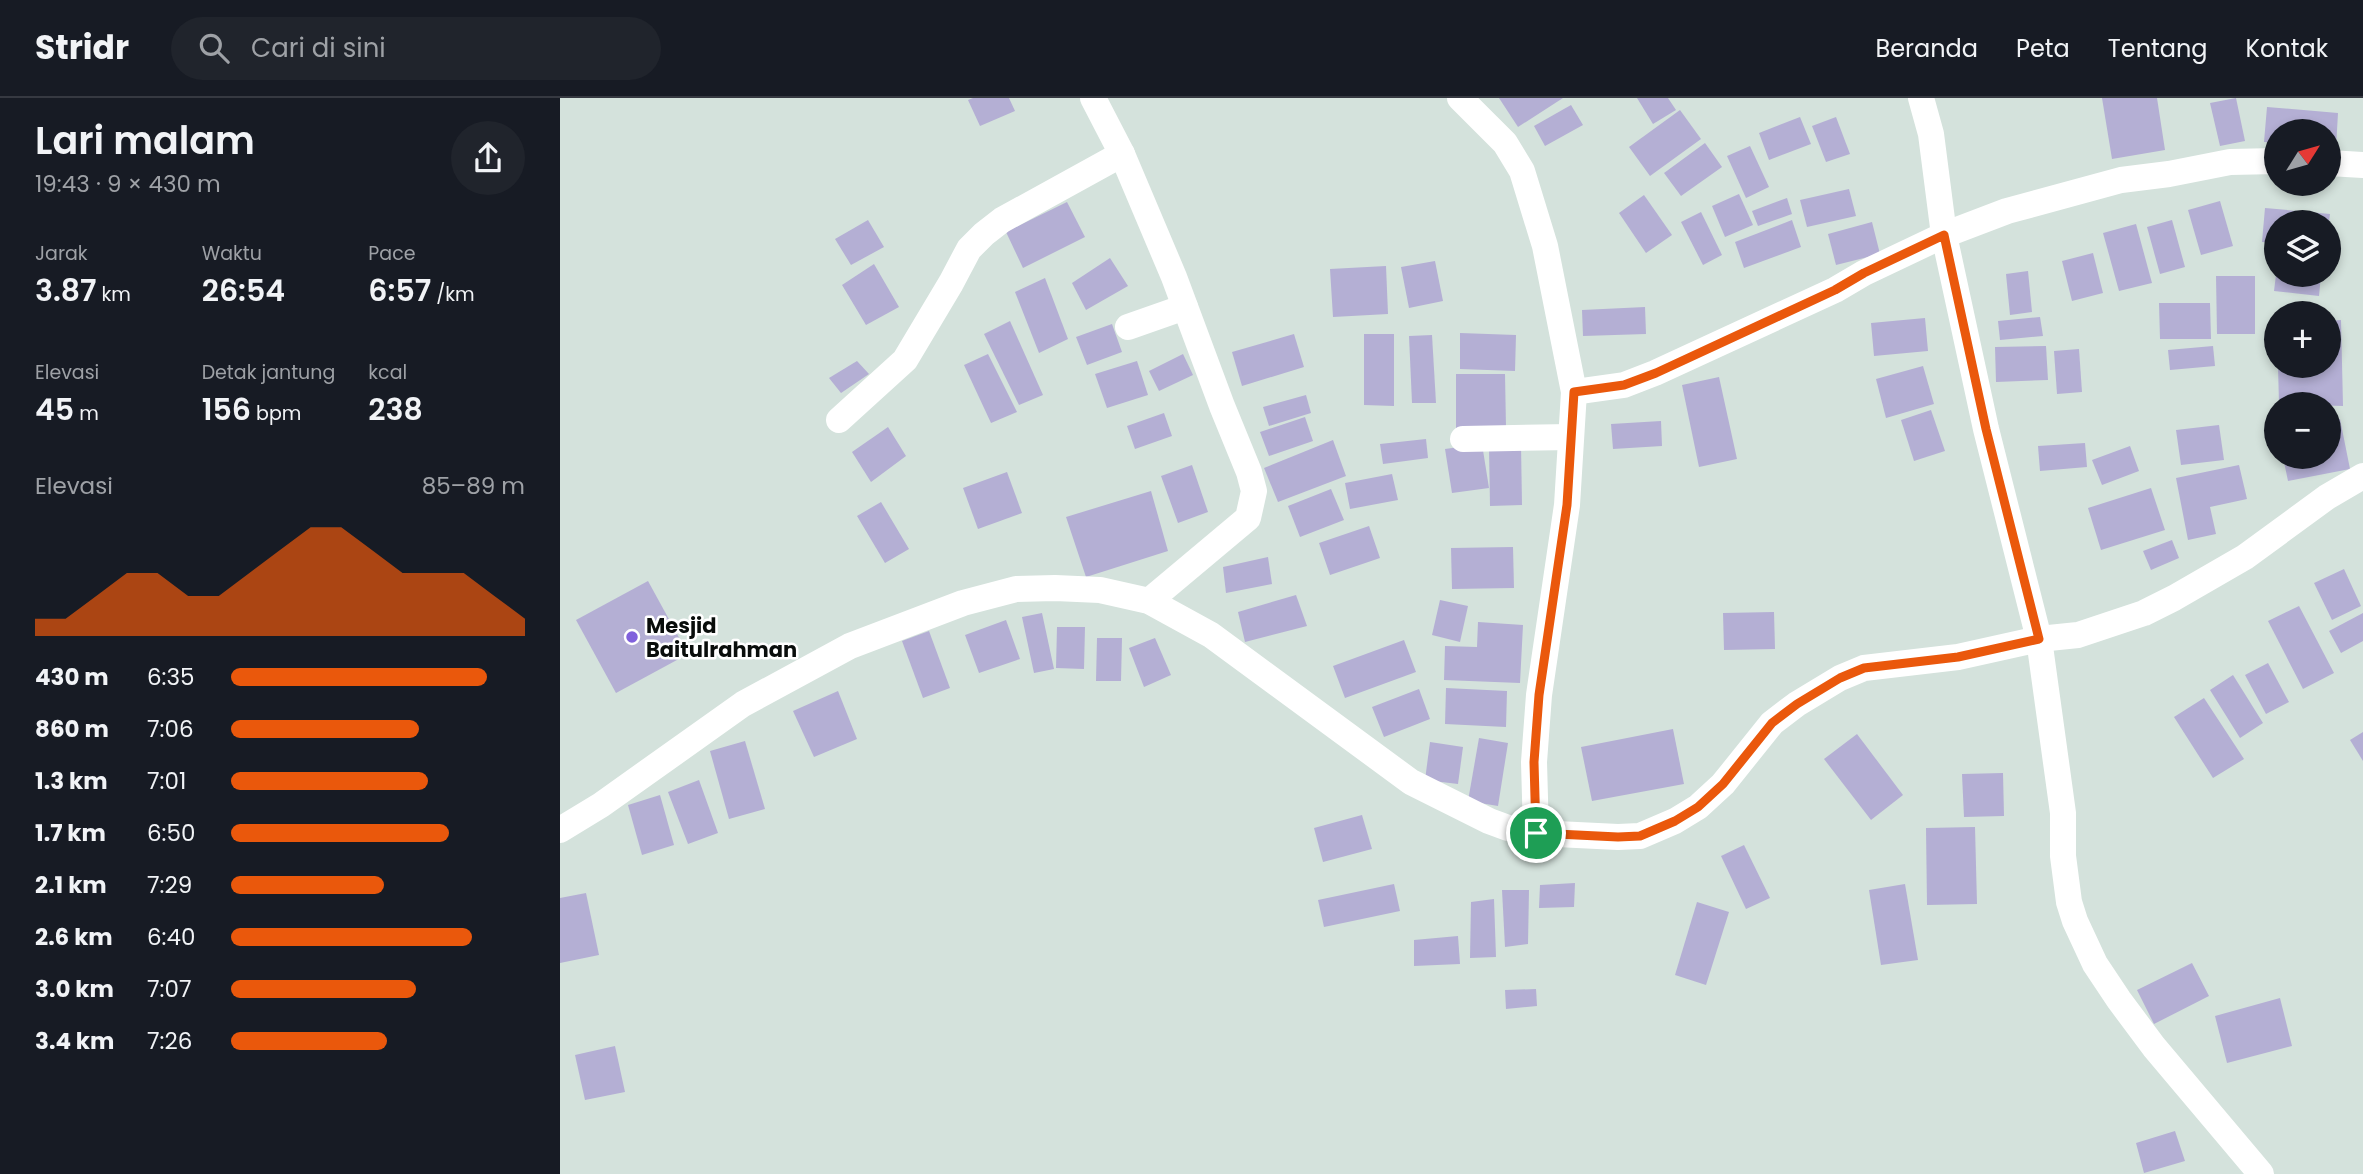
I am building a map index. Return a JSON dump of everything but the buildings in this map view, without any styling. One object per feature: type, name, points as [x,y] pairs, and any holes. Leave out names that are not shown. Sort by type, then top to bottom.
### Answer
[{"type":"street","points":[[1093,98],[1122,154],[1185,307],[1250,472],[1254,491],[1248,519],[1149,601]]},
{"type":"street","points":[[1460,98],[1505,143],[1522,171],[1545,246],[1574,392],[1567,505],[1539,695],[1534,762],[1536,833]]},
{"type":"street","points":[[1921,98],[1931,134],[1944,235],[1989,441],[2039,639],[2063,813],[2063,856],[2069,902],[2075,921],[2095,964],[2119,1000],[2154,1047],[2261,1174]]},
{"type":"street","points":[[839,420],[905,360],[969,249],[984,234],[1002,220],[1122,154]]},
{"type":"street","points":[[1574,392],[1624,385],[1656,373],[1835,290],[1864,273],[1944,235],[2007,211],[2121,180],[2230,162],[2264,161]]},
{"type":"street","points":[[2342,164],[2363,165]]},
{"type":"street","points":[[1128,327],[1185,307]]},
{"type":"street","points":[[1463,439],[1571,437]]},
{"type":"street","points":[[560,830],[601,805],[743,704],[850,646],[963,603],[1016,589],[1055,588],[1100,590],[1149,601],[1211,635],[1411,782],[1489,821],[1536,833],[1640,836],[1675,821],[1698,807],[1723,784],[1772,723],[1840,678],[1864,668],[1958,657],[2039,639],[2078,635],[2144,613],[2245,557],[2327,497],[2363,476]]},
{"type":"place","name":"Mesjid Baitulrahman","points":[[632,637]]},
{"type":"route","points":[[1944,235],[1986,429],[2039,639],[1946,659],[1864,668],[1840,678],[1772,723],[1723,784],[1698,807],[1675,821],[1640,836],[1536,833],[1534,762],[1539,695],[1567,505],[1574,392],[1624,385],[1656,373],[1835,290],[1864,273],[1944,235]]}]
